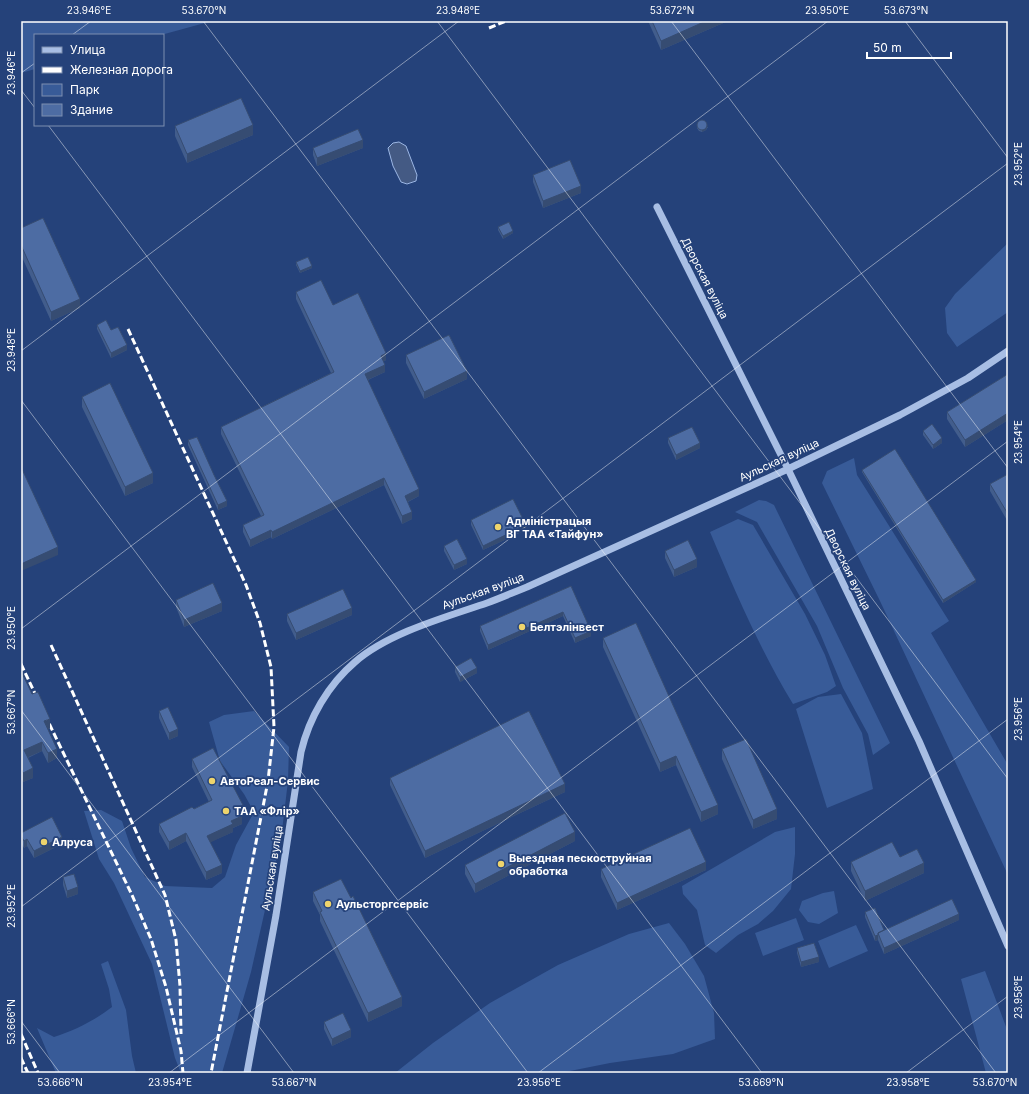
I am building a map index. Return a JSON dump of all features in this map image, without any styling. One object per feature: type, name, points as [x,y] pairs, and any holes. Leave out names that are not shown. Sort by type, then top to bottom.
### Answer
[{"type":"street","name":"Дворская вуліца","points":[[657,208],[788,469],[919,741],[1008,946]]},
{"type":"street","name":"Аульская вуліца","points":[[247,1073],[276,915],[301,752],[305,736],[326,694],[355,661],[380,645],[413,629],[527,587],[788,469],[924,402],[968,378],[1008,351]]},
{"type":"green space","points":[[21,21],[212,21],[164,34],[34,34],[34,69],[21,73]]},
{"type":"green space","points":[[1008,243],[1008,312],[957,347],[947,333],[945,308],[955,294]]},
{"type":"green space","points":[[854,458],[857,475],[949,621],[931,633],[1008,765],[1008,875],[880,601],[822,483],[827,471]]},
{"type":"green space","points":[[759,500],[766,501],[774,505],[890,743],[873,755],[868,734],[843,688],[817,626],[757,522],[735,512]]},
{"type":"green space","points":[[738,519],[753,525],[805,614],[825,655],[836,686],[827,692],[793,704],[770,663],[710,532]]},
{"type":"green space","points":[[841,694],[862,733],[873,789],[827,808],[796,709],[818,697]]},
{"type":"green space","points":[[254,711],[289,747],[288,781],[281,839],[251,972],[222,1073],[181,1073],[175,1058],[152,964],[114,883],[99,859],[84,811],[101,810],[122,821],[131,848],[145,877],[165,886],[212,888],[225,877],[236,845],[254,812],[244,794],[220,761],[209,722],[224,715]]},
{"type":"green space","points":[[795,827],[795,854],[791,889],[773,911],[758,924],[738,935],[716,953],[705,945],[697,910],[683,894],[682,886],[775,832]]},
{"type":"green space","points":[[834,891],[838,913],[819,924],[808,922],[799,910],[802,901],[823,893]]},
{"type":"green space","points":[[796,918],[804,940],[763,956],[755,933]]},
{"type":"green space","points":[[669,923],[685,944],[704,976],[714,1013],[715,1039],[673,1054],[610,1063],[560,1073],[395,1073],[433,1043],[490,1003],[558,965],[629,934]]},
{"type":"green space","points":[[856,925],[868,951],[829,968],[818,941]]},
{"type":"green space","points":[[108,961],[126,1010],[132,1056],[136,1073],[56,1073],[37,1028],[54,1037],[84,1025],[112,1007],[109,989],[101,964]]},
{"type":"green space","points":[[985,971],[1008,1032],[1008,1073],[986,1073],[961,979]]},
{"type":"shaded area","points":[[399,142],[406,146],[417,175],[416,181],[407,184],[401,182],[393,166],[388,148],[393,143]]},
{"type":"building","points":[[652,21],[706,21],[661,41]]},
{"type":"building","points":[[241,98],[253,125],[187,154],[175,126]]},
{"type":"building","points":[[700,120],[704,120],[706,121],[706,129],[700,130],[697,127],[697,123]]},
{"type":"building","points":[[358,129],[363,140],[317,158],[313,148]]},
{"type":"building","points":[[570,160],[581,186],[543,201],[533,175]]},
{"type":"building","points":[[43,218],[80,299],[51,312],[21,245],[21,228]]},
{"type":"building","points":[[509,222],[513,231],[503,236],[498,227]]},
{"type":"building","points":[[308,257],[312,266],[300,271],[296,262]]},
{"type":"building","points":[[321,280],[333,305],[358,293],[386,353],[381,356],[385,365],[365,374],[419,489],[405,496],[412,512],[402,516],[384,478],[272,532],[271,530],[250,540],[243,525],[264,515],[221,427],[334,372],[296,292]]},
{"type":"building","points":[[106,320],[111,330],[118,327],[127,345],[111,353],[97,325]]},
{"type":"building","points":[[449,335],[467,371],[424,392],[406,355]]},
{"type":"building","points":[[1008,374],[1008,413],[965,440],[947,412]]},
{"type":"building","points":[[110,383],[153,473],[125,487],[82,397]]},
{"type":"building","points":[[932,424],[942,438],[933,445],[923,431]]},
{"type":"building","points":[[692,427],[700,443],[676,455],[668,438]]},
{"type":"building","points":[[197,437],[227,501],[218,505],[188,440]]},
{"type":"building","points":[[895,449],[976,580],[943,600],[862,470]]},
{"type":"building","points":[[21,467],[58,547],[21,564]]},
{"type":"building","points":[[1008,474],[1008,514],[990,484]]},
{"type":"building","name":"Адміністрацыя ВГ ТАА «Тайфун»","points":[[513,499],[526,525],[483,546],[471,520]]},
{"type":"building","points":[[457,539],[467,559],[454,565],[444,546]]},
{"type":"building","points":[[688,540],[697,559],[674,570],[665,551]]},
{"type":"building","points":[[213,583],[222,603],[184,620],[176,600]]},
{"type":"building","points":[[571,586],[591,631],[575,638],[563,612],[488,645],[480,626]]},
{"type":"building","points":[[343,589],[352,608],[296,633],[287,614]]},
{"type":"building","points":[[636,623],[718,805],[701,812],[676,756],[660,763],[603,638]]},
{"type":"building","points":[[471,658],[477,668],[460,677],[455,667]]},
{"type":"building","points":[[21,671],[32,694],[38,692],[50,719],[44,721],[57,749],[48,753],[42,742],[24,750],[33,768],[23,773],[21,768]]},
{"type":"building","points":[[168,707],[178,729],[169,733],[159,711]]},
{"type":"building","points":[[529,711],[565,784],[425,851],[390,778]]},
{"type":"building","points":[[746,739],[777,809],[753,820],[722,749]]},
{"type":"building","points":[[213,748],[243,805],[238,808],[242,816],[231,821],[233,824],[207,836],[222,865],[206,872],[186,833],[169,842],[159,824],[192,807],[194,809],[212,800],[192,759]]},
{"type":"building","points":[[565,813],[575,832],[475,884],[465,865]]},
{"type":"building","points":[[52,817],[62,837],[34,851],[27,839],[24,841],[21,833]]},
{"type":"building","points":[[690,828],[706,862],[617,903],[601,869]]},
{"type":"building","points":[[892,842],[900,857],[917,849],[924,863],[865,891],[851,862]]},
{"type":"building","points":[[74,874],[78,887],[67,891],[63,877]]},
{"type":"building","points":[[341,879],[351,898],[353,896],[402,997],[368,1013],[320,912],[322,911],[313,892]]},
{"type":"building","points":[[952,899],[959,914],[884,948],[878,933]]},
{"type":"building","points":[[875,908],[884,930],[875,936],[865,912]]},
{"type":"building","points":[[814,943],[819,957],[801,962],[797,948]]},
{"type":"building","points":[[343,1013],[351,1030],[332,1039],[324,1022]]},
{"type":"railway","points":[[489,28],[506,21]]},
{"type":"railway","points":[[128,329],[246,585],[260,623],[271,667],[274,727],[268,781],[211,1073]]},
{"type":"railway","points":[[51,645],[165,895],[176,940],[180,986],[181,1034]]},
{"type":"railway","points":[[21,664],[39,702]]},
{"type":"railway","points":[[45,715],[132,895],[151,939],[166,987],[181,1051],[183,1073]]},
{"type":"railway","points":[[21,1034],[38,1073]]},
{"type":"railway","points":[[21,1058],[28,1073]]},
{"type":"place","name":"Адміністрацыя ВГ ТАА «Тайфун»","points":[[498,527]]},
{"type":"place","name":"Белтэлінвест","points":[[522,627]]},
{"type":"place","name":"АвтоРеал-Сервис","points":[[212,781]]},
{"type":"place","name":"ТАА «Флір»","points":[[226,811]]},
{"type":"place","name":"Алруса","points":[[44,842]]},
{"type":"place","name":"Выездная пескоструйная обработка","points":[[501,864]]},
{"type":"place","name":"Аульсторгсервіс","points":[[328,904]]}]
